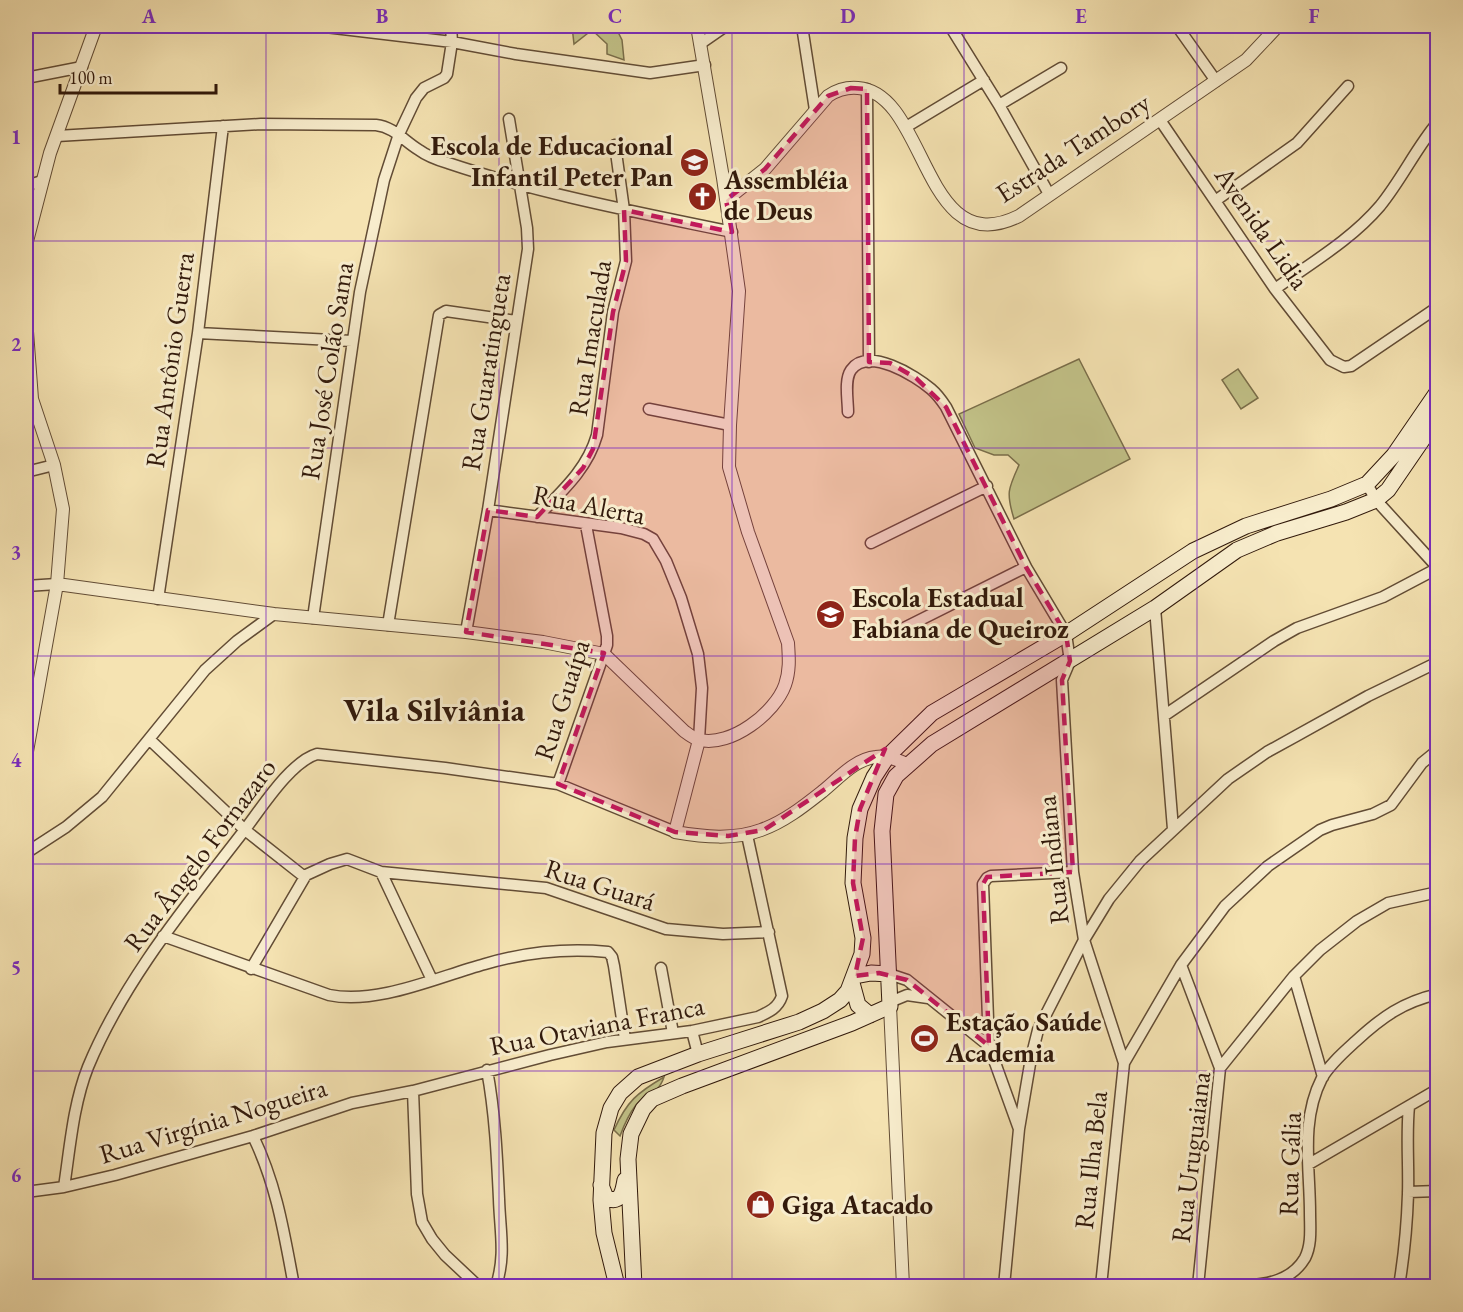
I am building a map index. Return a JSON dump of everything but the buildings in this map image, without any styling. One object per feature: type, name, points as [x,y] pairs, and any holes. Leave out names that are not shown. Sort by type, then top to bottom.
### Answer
[{"type":"main road","points":[[602,1185],[606,1198],[615,1200],[620,1198],[623,1192],[632,1134],[643,1109],[652,1099],[870,1015],[890,1004],[882,851],[883,810],[886,794],[896,776],[907,764],[1068,648],[1193,551],[1255,523],[1330,499],[1367,484],[1394,455],[1437,391]]},
{"type":"main road","points":[[617,1287],[604,1233],[601,1200],[604,1133],[611,1108],[620,1093],[638,1077],[698,1053],[799,1022],[840,1000],[854,979],[862,954],[863,938],[853,883],[855,838],[860,809],[874,777],[887,757],[932,713],[1155,609],[1238,550],[1277,533],[1346,512],[1376,500],[1388,490],[1437,417]]},
{"type":"main road","points":[[854,979],[871,972],[889,974]]},
{"type":"main road","points":[[854,979],[858,1005],[870,1015]]},
{"type":"main road","points":[[628,1159],[634,1287]]},
{"type":"street","points":[[26,245],[42,181],[96,26]]},
{"type":"street","points":[[317,26],[452,42],[516,54],[650,73],[705,65]]},
{"type":"street","name":"Rua José Colão Sama","points":[[313,618],[352,341],[384,180],[399,135],[419,93],[447,74],[452,42],[451,26]]},
{"type":"street","points":[[26,586],[57,584],[274,614],[466,632],[543,642],[604,654],[684,731],[699,740],[709,741],[737,733],[766,714],[775,704],[784,686],[790,660],[788,643],[738,500],[729,467],[739,291],[732,232],[697,26]]},
{"type":"street","points":[[700,44],[726,26]]},
{"type":"street","points":[[802,26],[815,110]]},
{"type":"street","points":[[950,26],[999,105],[1049,194]]},
{"type":"street","points":[[1177,26],[1216,81]]},
{"type":"street","name":"Estrada Tambory","points":[[867,89],[878,95],[906,127],[934,184],[964,219],[979,224],[1006,223],[1246,60],[1278,26]]},
{"type":"street","points":[[26,78],[82,67]]},
{"type":"street","points":[[999,105],[1062,68]]},
{"type":"street","points":[[906,127],[984,80]]},
{"type":"street","points":[[1215,201],[1297,142],[1348,86]]},
{"type":"street","points":[[726,200],[765,169],[815,110],[835,92],[851,88],[867,89],[868,362]]},
{"type":"street","name":"Rua Guaratingueta","points":[[466,632],[488,510],[528,249],[520,185],[508,119]]},
{"type":"street","name":"Avenida Lidia","points":[[1160,120],[1275,289],[1330,360],[1344,367],[1351,366],[1437,307]]},
{"type":"street","points":[[1275,289],[1341,243],[1371,216],[1402,176],[1423,140],[1437,122]]},
{"type":"street","points":[[57,136],[223,126],[376,124],[385,126],[432,157],[520,185],[624,210],[732,232]]},
{"type":"street","name":"Rua Antônio Guerra","points":[[158,599],[198,333],[223,126]]},
{"type":"street","name":"Rua Imaculada","points":[[537,517],[583,468],[597,435],[613,312],[626,261],[624,210],[615,145]]},
{"type":"street","points":[[26,186],[42,181]]},
{"type":"street","points":[[388,625],[437,318],[441,312],[446,311],[516,321]]},
{"type":"street","points":[[26,318],[32,399],[54,465],[63,509],[57,584],[26,757]]},
{"type":"street","points":[[198,333],[352,341]]},
{"type":"street","points":[[848,412],[848,378],[850,372],[858,364],[891,363],[933,390],[946,407],[1068,648]]},
{"type":"street","points":[[649,409],[730,425]]},
{"type":"street","points":[[26,472],[54,465]]},
{"type":"street","points":[[1165,715],[1274,641],[1297,628],[1383,597],[1437,568],[1376,500],[1367,484]]},
{"type":"street","points":[[871,543],[987,486]]},
{"type":"street","name":"Rua Alerta","points":[[488,510],[621,528],[652,539],[666,561],[681,598],[698,654],[702,688],[699,740]]},
{"type":"street","name":"Rua Guaípa","points":[[558,784],[607,645],[586,525]]},
{"type":"street","points":[[894,633],[1026,567]]},
{"type":"street","points":[[1155,609],[1173,829]]},
{"type":"street","points":[[26,853],[66,827],[102,797],[204,670],[237,640],[274,614]]},
{"type":"street","name":"Rua Indiana","points":[[1068,648],[1062,680],[1072,872],[1084,940],[1124,1063]]},
{"type":"street","points":[[1004,1287],[1019,1129],[1038,1030],[1084,940],[1115,891],[1140,861],[1228,779],[1267,752],[1368,696],[1437,663]]},
{"type":"street","points":[[150,740],[245,830],[303,874],[251,969]]},
{"type":"street","points":[[699,740],[675,832],[700,837],[747,835],[781,821],[854,765],[866,759],[887,757],[907,764]]},
{"type":"street","name":"Rua Ilha Bela","points":[[1101,1287],[1124,1063],[1180,965],[1225,906],[1268,866],[1320,830],[1386,808],[1394,801],[1422,763],[1437,750]]},
{"type":"street","name":"Rua Ângelo Fornazaro","points":[[64,1187],[74,1117],[87,1070],[104,1031],[163,936],[303,759],[317,754],[445,768],[558,784],[675,832]]},
{"type":"street","points":[[747,835],[769,932]]},
{"type":"street","name":"Rua Guará","points":[[303,874],[347,859],[381,872],[546,888],[666,929],[723,934],[769,932]]},
{"type":"street","points":[[381,872],[432,980]]},
{"type":"street","points":[[1019,1129],[989,1046],[983,884],[991,876],[1072,872]]},
{"type":"street","name":"Rua Uruguaiana","points":[[1198,1287],[1220,1068],[1294,976],[1320,950],[1373,910],[1388,903],[1437,892]]},
{"type":"street","name":"Rua Otaviana Franca","points":[[412,1091],[487,1070],[625,1039],[692,1031],[758,1017],[775,1007],[782,996],[769,932]]},
{"type":"street","points":[[163,936],[329,995],[351,998],[400,989],[486,963],[529,953],[558,950],[608,952],[614,966],[625,1039]]},
{"type":"street","points":[[1180,965],[1220,1068]]},
{"type":"street","points":[[661,968],[673,1033]]},
{"type":"street","points":[[889,974],[907,980],[989,1046]]},
{"type":"street","points":[[1294,976],[1323,1077]]},
{"type":"street","name":"Rua Gália","points":[[1246,1287],[1272,1283],[1285,1277],[1305,1258],[1310,1240],[1307,1134],[1310,1109],[1323,1077],[1349,1047],[1373,1025],[1400,1006],[1437,994]]},
{"type":"street","points":[[903,1287],[890,1004],[907,995],[928,998]]},
{"type":"street","points":[[692,1031],[698,1053]]},
{"type":"street","points":[[487,1070],[493,1100],[497,1143],[502,1248],[502,1266],[496,1287]]},
{"type":"street","points":[[1309,1164],[1437,1089]]},
{"type":"street","points":[[412,1091],[417,1194],[422,1221],[432,1239],[445,1255],[478,1287]]},
{"type":"street","name":"Rua Virgínia Nogueira","points":[[26,1192],[64,1187],[253,1136],[352,1103],[412,1091]]},
{"type":"street","points":[[1399,1287],[1406,1247],[1408,1192],[1406,1136],[1409,1106]]},
{"type":"street","points":[[253,1136],[266,1162],[279,1204],[294,1287]]},
{"type":"street","points":[[1408,1192],[1437,1191]]},
{"type":"highlighted area","points":[[851,88],[867,89],[869,362],[890,363],[916,378],[946,407],[1026,567],[1066,634],[1070,661],[1062,680],[1073,872],[987,877],[983,884],[989,1046],[907,980],[879,973],[855,976],[863,938],[853,883],[855,838],[860,809],[885,749],[764,830],[728,836],[675,832],[558,784],[604,653],[466,632],[488,510],[537,517],[583,468],[593,449],[613,312],[626,261],[624,210],[732,232],[726,200],[765,169],[828,96]]},
{"type":"green space","points":[[572,26],[615,26],[622,40],[624,60],[607,54],[607,44],[592,30],[574,44]]},
{"type":"green space","points":[[1079,359],[1130,459],[1014,519],[1009,491],[1019,465],[1008,455],[994,455],[975,448],[959,414]]},
{"type":"green space","points":[[1238,369],[1258,398],[1241,409],[1222,380]]},
{"type":"green space","points":[[664,1077],[655,1091],[636,1105],[620,1136],[614,1130],[628,1105],[640,1093]]},
{"type":"place","name":"Escola de Educacional Infantil Peter Pan","points":[[694,162]]},
{"type":"place","name":"Assembléia de Deus","points":[[703,196]]},
{"type":"place","name":"Escola Estadual Fabiana de Queiroz","points":[[831,614]]},
{"type":"place","name":"Estação Saúde Academia","points":[[925,1038]]},
{"type":"place","name":"Giga Atacado","points":[[761,1205]]},
{"type":"district","name":"Vila Silviânia","points":[[434,709]]}]
